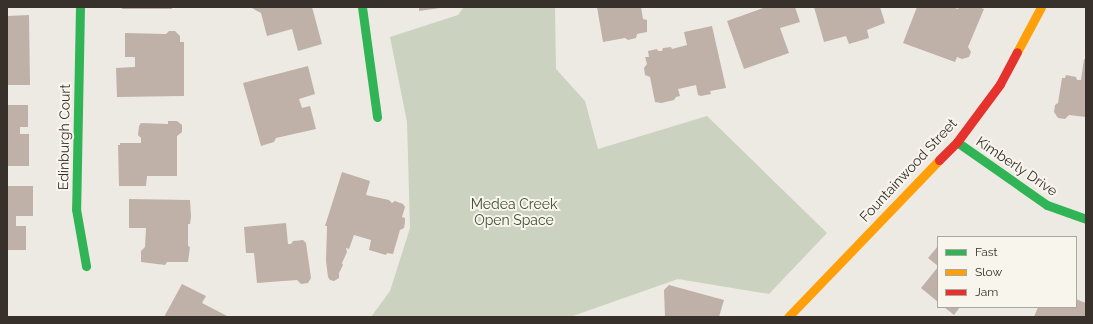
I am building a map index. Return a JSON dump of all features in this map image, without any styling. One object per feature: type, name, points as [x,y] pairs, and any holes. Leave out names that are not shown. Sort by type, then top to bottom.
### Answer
[{"type":"street","name":"Edinburgh Court","points":[[80,7],[76,209],[86,266]]},
{"type":"street","points":[[362,7],[377,117]]},
{"type":"street","name":"Fountainwood Street","points":[[788,317],[957,142],[1000,84],[1041,7]]},
{"type":"street","name":"Kimberly Drive","points":[[957,142],[1047,205],[1086,220]]},
{"type":"green space","name":"Medea Creek Open Space","points":[[464,7],[555,7],[556,69],[585,101],[598,149],[707,116],[827,233],[769,294],[678,279],[570,317],[371,317],[390,291],[410,228],[407,122],[390,37],[458,15]]},
{"type":"building","points":[[122,7],[172,7],[172,9],[122,9]]},
{"type":"building","points":[[250,7],[312,7],[322,44],[298,51],[292,29],[267,36],[261,13]]},
{"type":"building","points":[[419,7],[439,7],[440,8],[419,11]]},
{"type":"building","points":[[597,7],[641,7],[643,19],[647,20],[647,32],[637,34],[636,38],[628,40],[625,38],[603,42]]},
{"type":"building","points":[[766,7],[795,7],[800,22],[780,28],[789,53],[744,69],[727,21]]},
{"type":"building","points":[[814,7],[880,7],[885,23],[867,30],[869,38],[849,44],[846,36],[824,42]]},
{"type":"building","points":[[917,7],[952,7],[958,9],[959,7],[978,7],[984,9],[968,47],[971,52],[969,57],[962,59],[957,57],[955,62],[903,43]]},
{"type":"building","points":[[29,15],[30,85],[7,85],[7,16]]},
{"type":"building","points":[[712,26],[726,88],[710,91],[711,94],[701,96],[698,95],[696,85],[678,89],[680,96],[676,97],[674,100],[661,103],[655,102],[650,77],[645,75],[644,68],[647,64],[645,57],[649,57],[648,51],[657,49],[658,51],[662,51],[663,48],[671,47],[672,49],[687,45],[684,32]]},
{"type":"building","points":[[169,31],[175,31],[180,36],[180,42],[184,42],[184,96],[117,97],[116,68],[135,67],[135,57],[125,57],[125,33],[166,34]]},
{"type":"building","points":[[1084,59],[1086,60],[1086,117],[1069,115],[1065,119],[1058,118],[1054,112],[1055,105],[1058,103],[1062,78],[1065,78],[1066,75],[1076,77],[1077,80],[1081,80]]},
{"type":"building","points":[[308,66],[315,94],[299,99],[302,108],[310,106],[316,129],[276,138],[274,142],[261,146],[243,83]]},
{"type":"building","points":[[7,105],[28,105],[28,127],[20,127],[20,134],[29,134],[29,166],[7,166]]},
{"type":"building","points":[[168,121],[177,121],[182,125],[182,132],[177,136],[177,176],[147,176],[146,186],[119,186],[118,145],[120,145],[120,143],[141,143],[141,138],[138,135],[139,126],[141,123],[168,124]]},
{"type":"building","points":[[342,172],[370,181],[366,195],[389,200],[392,203],[395,201],[403,204],[405,207],[402,217],[405,218],[405,222],[404,228],[400,230],[393,254],[387,253],[386,255],[369,250],[371,240],[354,235],[349,249],[346,248],[347,252],[342,263],[343,265],[339,273],[339,278],[334,281],[330,280],[328,277],[326,261],[327,226],[325,226]]},
{"type":"building","points":[[7,186],[33,186],[33,216],[16,216],[16,226],[26,226],[26,250],[7,250]]},
{"type":"building","points":[[129,199],[190,200],[191,217],[190,224],[188,224],[188,246],[190,247],[188,262],[167,262],[165,265],[141,262],[141,251],[145,247],[146,228],[129,228]]},
{"type":"building","points":[[286,223],[288,244],[291,244],[293,241],[303,240],[306,243],[311,278],[308,283],[301,284],[297,280],[257,283],[254,253],[246,253],[244,227]]},
{"type":"building","points":[[937,247],[937,265],[928,258]]},
{"type":"building","points":[[937,268],[937,301],[921,288]]},
{"type":"building","points":[[182,284],[206,296],[202,303],[229,317],[164,317]]},
{"type":"building","points":[[669,285],[724,300],[719,317],[665,317],[664,290]]},
{"type":"building","points":[[1077,299],[1086,303],[1086,317],[1034,317],[1038,308],[1077,308]]},
{"type":"building","points":[[945,308],[959,308],[954,315]]},
{"type":"traffic: fast","points":[[80,7],[76,209],[86,266]]},
{"type":"traffic: fast","points":[[362,7],[377,117]]},
{"type":"traffic: fast","points":[[957,142],[1047,205],[1086,219]]},
{"type":"traffic: slow","points":[[1017,52],[1041,7]]},
{"type":"traffic: slow","points":[[788,317],[939,160]]},
{"type":"traffic: jam","points":[[939,160],[957,142],[1000,84],[1017,52]]}]
